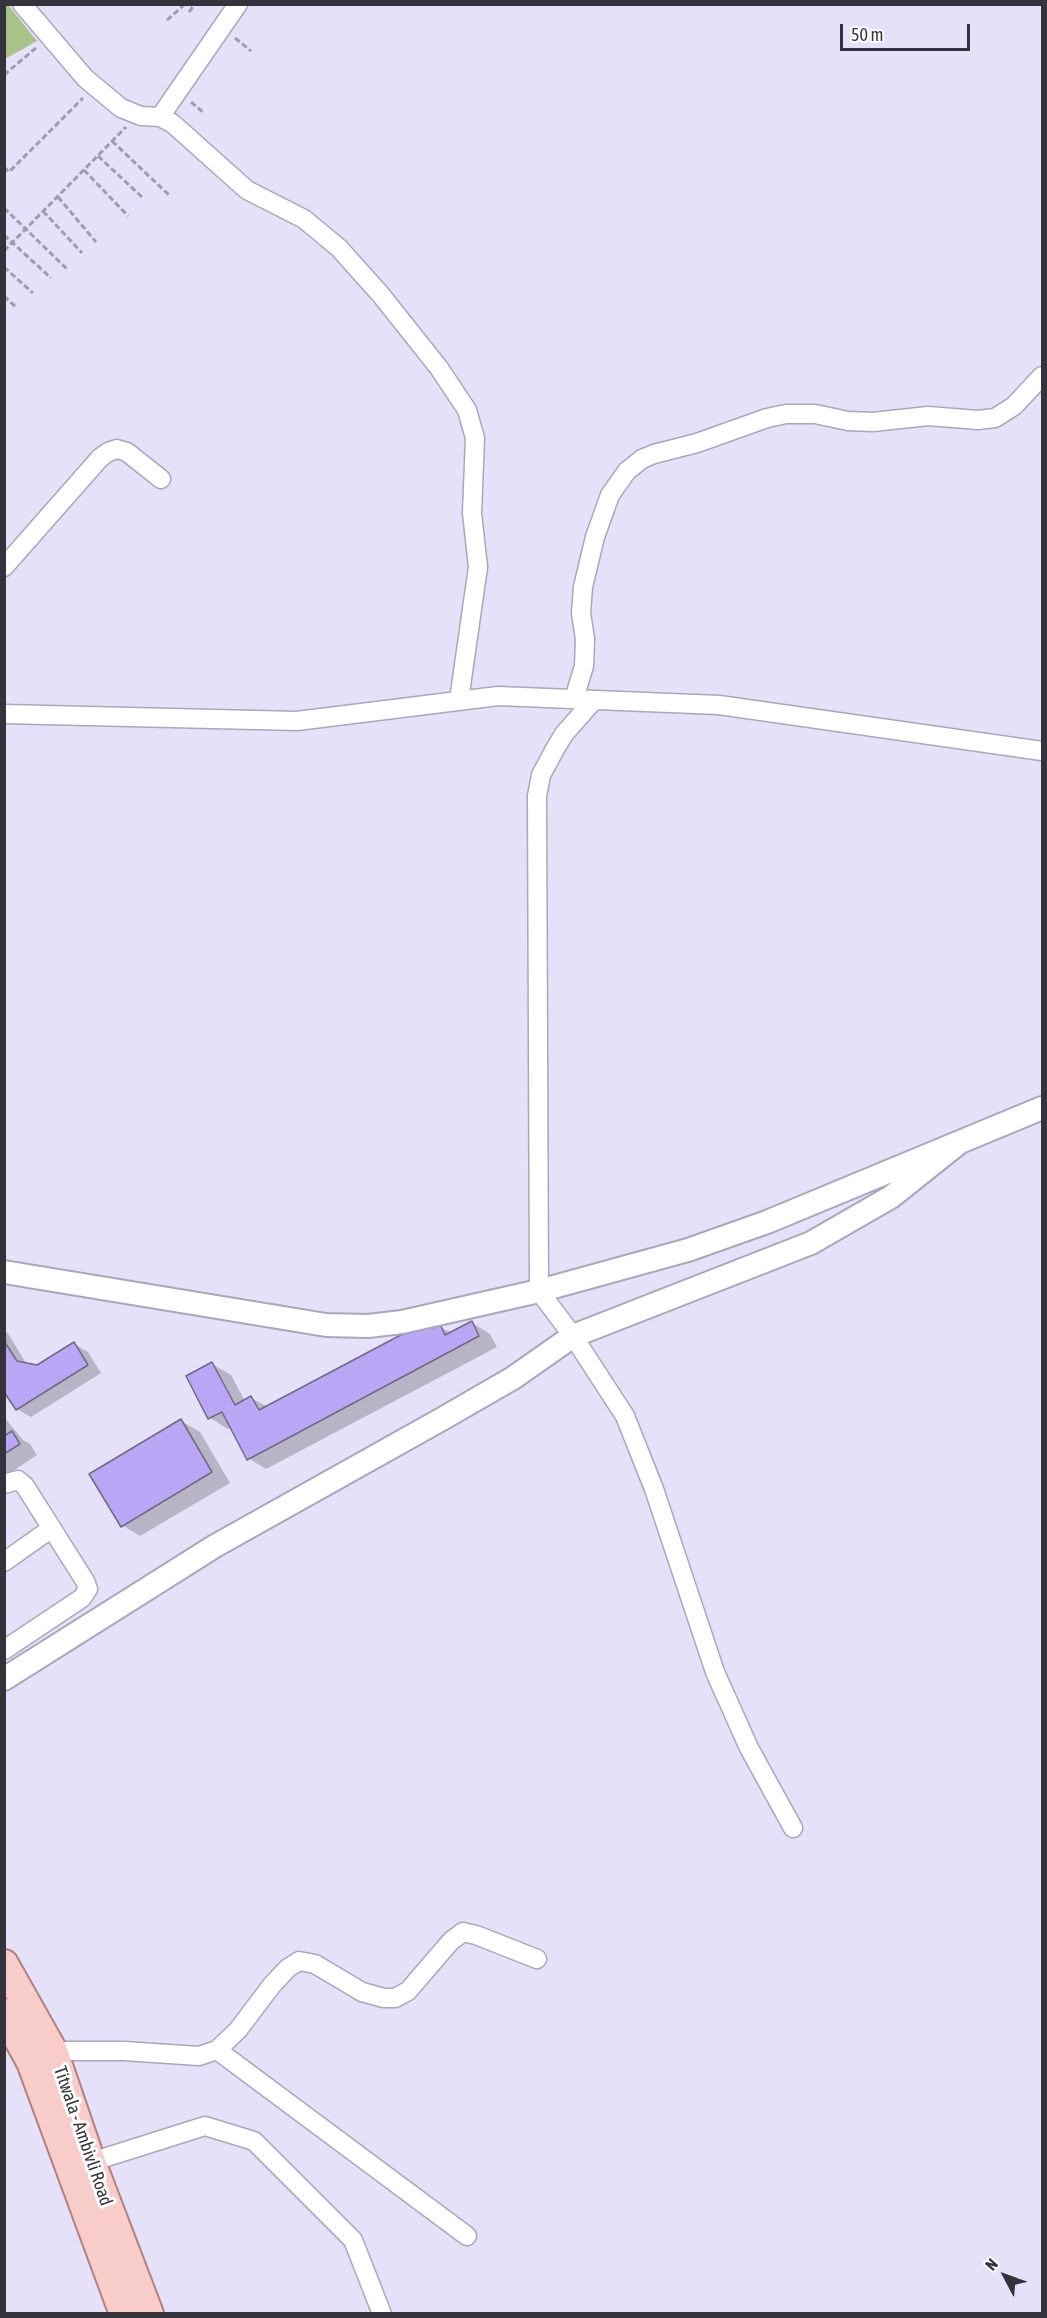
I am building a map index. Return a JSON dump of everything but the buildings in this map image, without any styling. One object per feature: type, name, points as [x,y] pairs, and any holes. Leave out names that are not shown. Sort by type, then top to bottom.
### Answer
[{"type":"main road","name":"Titwala - Ambivli Road","points":[[4,1964],[42,2056],[91,2162],[149,2313]]},
{"type":"main road","name":"Titwala - Ambivli Road","points":[[4,2013],[42,2056],[124,2313]]},
{"type":"street","points":[[22,4],[85,78],[121,108],[138,115],[160,117],[172,123],[247,190],[304,219],[339,248],[381,295],[439,368],[467,410],[475,438],[472,513],[478,567],[459,700]]},
{"type":"street","points":[[160,117],[238,4]]},
{"type":"street","points":[[574,699],[584,666],[585,639],[581,613],[583,587],[595,537],[610,495],[627,471],[642,459],[697,443],[767,418],[786,414],[815,414],[848,421],[873,422],[928,416],[978,420],[995,418],[1014,405],[1042,376]]},
{"type":"street","points":[[4,567],[100,458],[108,452],[117,449],[127,452],[161,479]]},
{"type":"street","points":[[4,714],[297,721],[498,696],[719,705],[1042,751]]},
{"type":"street","points":[[594,700],[564,734],[555,749],[541,775],[537,796],[539,1291],[573,1336],[625,1416],[654,1489],[715,1672],[748,1748],[793,1828]]},
{"type":"street","points":[[4,1272],[327,1325],[368,1326],[402,1322],[539,1291],[688,1250],[766,1222],[1042,1108]]},
{"type":"street","points":[[4,1680],[215,1546],[513,1378],[573,1336],[811,1243],[891,1197],[960,1142]]},
{"type":"street","points":[[4,1484],[18,1480],[25,1486],[86,1581],[88,1589],[82,1598],[4,1650]]},
{"type":"street","points":[[4,1562],[52,1528]]},
{"type":"street","points":[[42,2056],[124,2051],[199,2056],[217,2050],[238,2030],[272,1984],[288,1968],[299,1961],[315,1964],[362,1992],[384,1998],[395,1998],[408,1991],[451,1941],[463,1932],[537,1959]]},
{"type":"street","points":[[217,2050],[467,2236]]},
{"type":"street","points":[[91,2162],[205,2126],[254,2141],[354,2240],[382,2313]]},
{"type":"path","points":[[189,12],[195,4]]},
{"type":"path","points":[[167,20],[184,5]]},
{"type":"path","points":[[4,75],[39,45]]},
{"type":"path","points":[[4,167],[9,172],[95,86]]},
{"type":"path","points":[[4,251],[138,115]]},
{"type":"path","points":[[112,141],[169,195]]},
{"type":"path","points":[[98,156],[143,198]]},
{"type":"path","points":[[84,170],[128,216]]},
{"type":"path","points":[[58,197],[96,242]]},
{"type":"path","points":[[4,208],[67,269]]},
{"type":"path","points":[[43,212],[82,253]]},
{"type":"path","points":[[4,235],[51,279]]},
{"type":"path","points":[[4,267],[33,293]]},
{"type":"path","points":[[4,296],[16,307]]},
{"type":"green space","points":[[5,4],[37,41],[5,59]]}]
